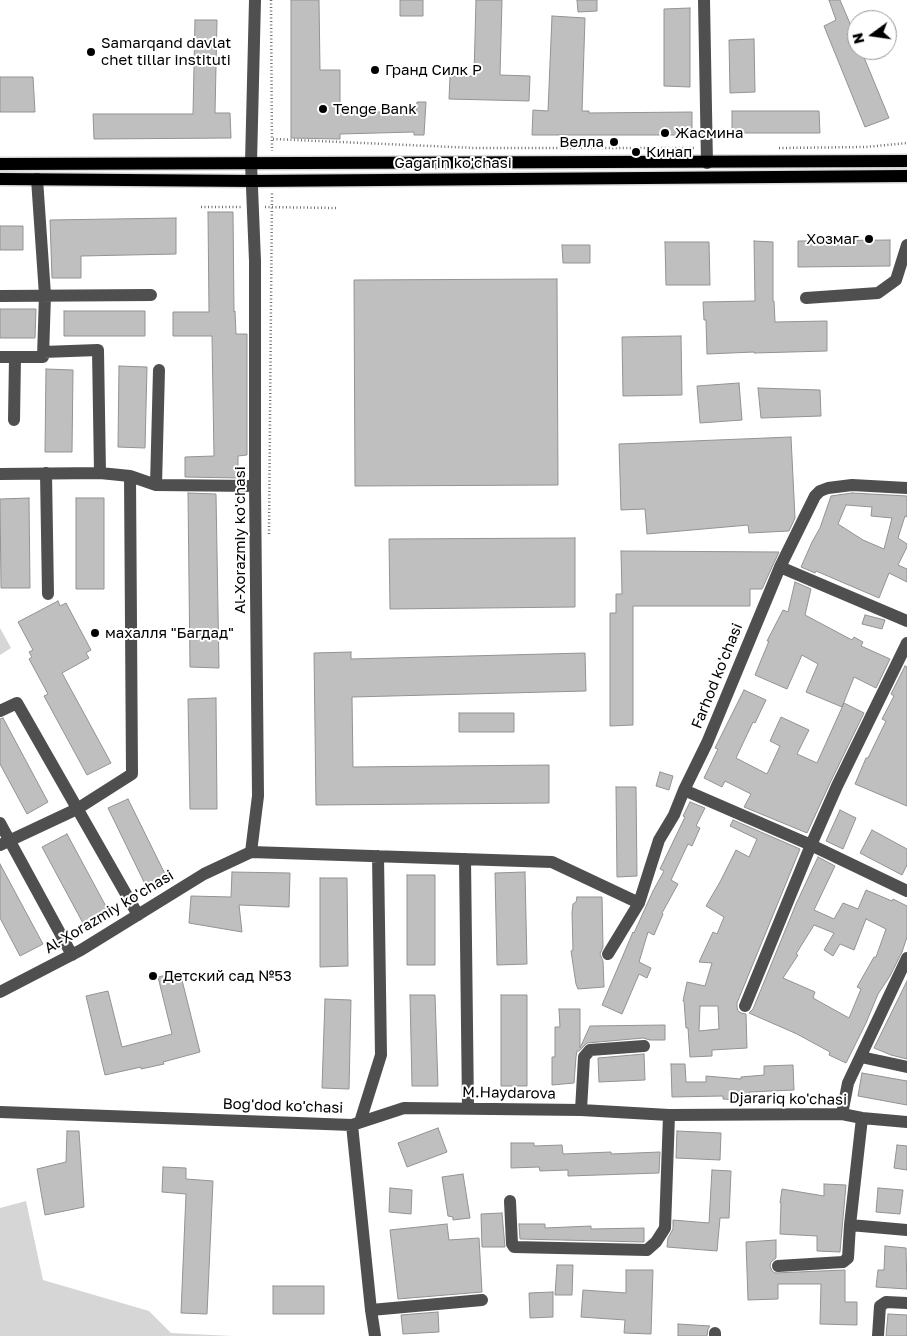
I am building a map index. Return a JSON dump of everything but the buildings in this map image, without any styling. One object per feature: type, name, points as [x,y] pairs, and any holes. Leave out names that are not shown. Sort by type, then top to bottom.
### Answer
[{"type":"main road","name":"Gagarin ko'chasi","points":[[0,164],[907,161]]},
{"type":"main road","name":"Gagarin ko'chasi","points":[[0,179],[252,181],[907,176]]},
{"type":"street","name":"Al-Xorazmiy ko'chasi","points":[[0,992],[72,955],[204,874],[251,852],[258,796],[255,261],[251,163],[255,0]]},
{"type":"street","points":[[705,0],[707,163]]},
{"type":"street","points":[[0,357],[43,357],[44,295],[37,180]]},
{"type":"street","points":[[806,298],[878,293],[896,280],[907,245]]},
{"type":"street","points":[[0,296],[151,295]]},
{"type":"street","points":[[43,352],[98,350],[100,473]]},
{"type":"street","points":[[14,420],[15,357]]},
{"type":"street","points":[[156,485],[159,370]]},
{"type":"street","points":[[46,473],[48,594]]},
{"type":"street","points":[[0,474],[100,473],[130,476],[156,485],[255,486]]},
{"type":"street","points":[[5,842],[77,809],[132,774],[130,476]]},
{"type":"street","name":"Farhod ko'chasi","points":[[608,954],[639,903],[659,840],[674,815],[707,743],[780,567],[814,496],[820,490],[852,485],[907,488]]},
{"type":"street","points":[[780,567],[907,621]]},
{"type":"street","points":[[745,1006],[837,786],[907,643]]},
{"type":"street","points":[[0,711],[17,703],[138,915]]},
{"type":"street","points":[[684,790],[811,845],[907,891]]},
{"type":"street","points":[[0,823],[5,842],[72,955]]},
{"type":"street","points":[[251,852],[552,862],[639,903]]},
{"type":"street","points":[[356,1124],[381,1055],[378,856]]},
{"type":"street","points":[[465,859],[468,1108]]},
{"type":"street","points":[[842,1114],[848,1083],[907,958]]},
{"type":"street","points":[[581,1110],[584,1057],[590,1050],[644,1046]]},
{"type":"street","points":[[861,1057],[907,1066]]},
{"type":"street","name":"M.Haydarova","points":[[356,1124],[404,1108],[581,1110],[669,1115]]},
{"type":"street","name":"Bog'dod ko'chasi","points":[[0,1112],[356,1124],[371,1310],[375,1336]]},
{"type":"street","name":"Djarariq ko'chasi","points":[[669,1115],[842,1114],[862,1118],[907,1122]]},
{"type":"street","points":[[510,1201],[512,1244],[514,1247],[647,1250],[656,1242],[665,1228],[669,1115]]},
{"type":"street","points":[[778,1266],[843,1262],[848,1258],[862,1118]]},
{"type":"street","points":[[850,1225],[907,1230]]},
{"type":"street","points":[[371,1310],[482,1300]]},
{"type":"street","points":[[878,1336],[880,1306],[886,1302],[907,1303]]},
{"type":"path","points":[[271,0],[272,163]]},
{"type":"path","points":[[273,140],[475,148],[707,148]]},
{"type":"path","points":[[778,148],[866,147],[907,143]]},
{"type":"path","points":[[269,542],[272,180]]},
{"type":"path","points":[[201,207],[336,208]]},
{"type":"shaded area","points":[[0,628],[11,648],[0,655]]},
{"type":"shaded area","points":[[26,1201],[43,1280],[149,1311],[171,1333],[233,1336],[0,1336],[0,1208]]},
{"type":"place","name":"Samarqand davlat chet tillar instituti","points":[[91,52]]},
{"type":"place","name":"Гранд Силк Р","points":[[375,70]]},
{"type":"place","name":"Tenge Bank","points":[[323,109]]},
{"type":"place","name":"Жасмина","points":[[665,133]]},
{"type":"place","name":"Велла","points":[[614,142]]},
{"type":"place","name":"Кинап","points":[[636,152]]},
{"type":"place","name":"Хозмаг","points":[[869,239]]},
{"type":"place","name":"махалля \"Багдад\"","points":[[95,633]]},
{"type":"place","name":"Детский сад №53","points":[[153,976]]}]
